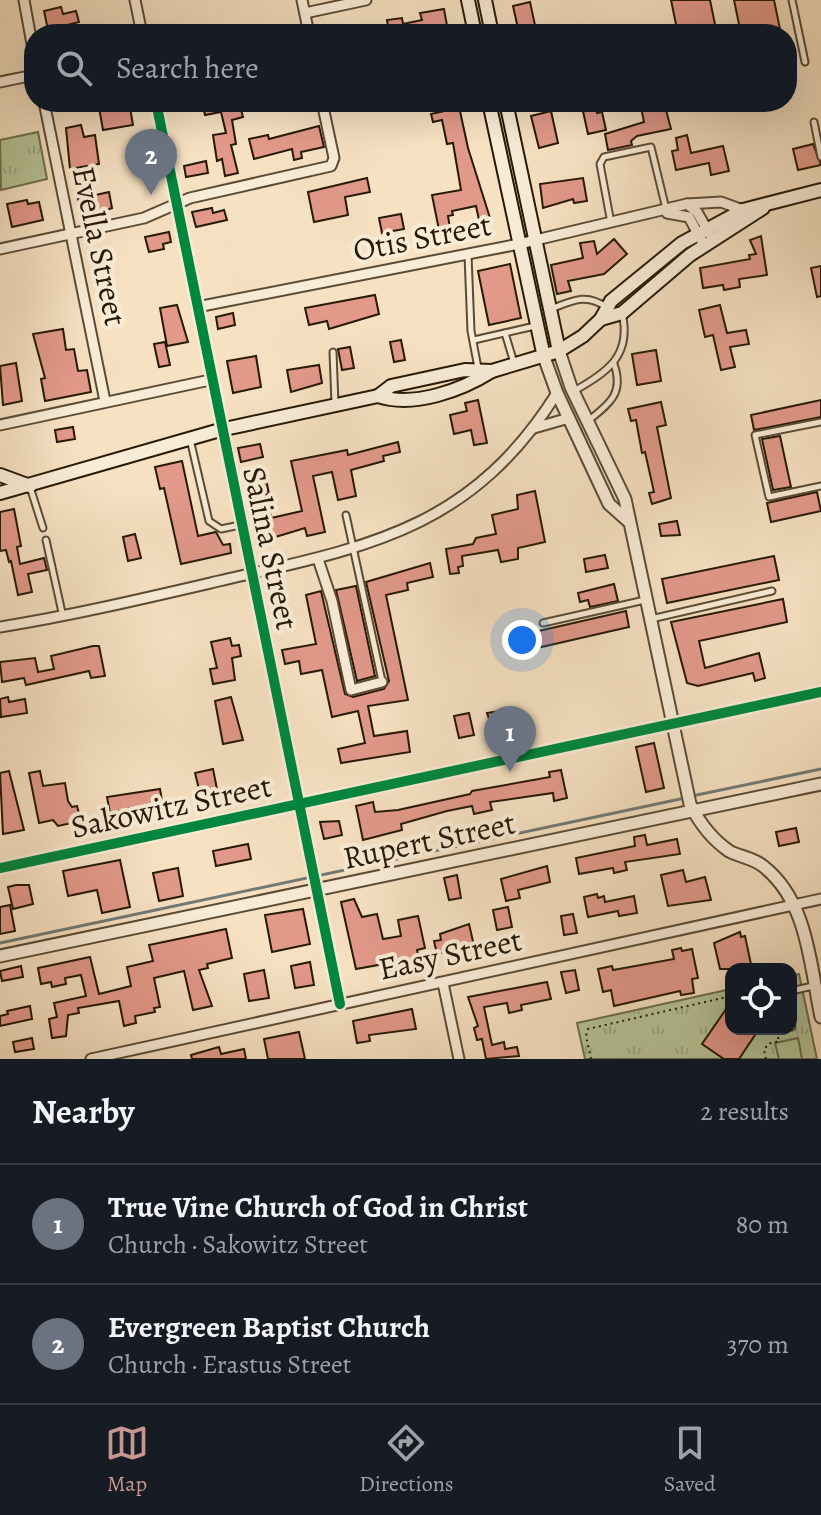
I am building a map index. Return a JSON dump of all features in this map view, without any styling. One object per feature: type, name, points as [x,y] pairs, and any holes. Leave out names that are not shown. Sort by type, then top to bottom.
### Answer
[{"type":"main road","points":[[468,0],[473,24]]},
{"type":"main road","points":[[485,0],[490,24]]},
{"type":"main road","points":[[491,112],[544,357]]},
{"type":"main road","points":[[508,112],[559,351]]},
{"type":"main road","points":[[604,313],[622,313],[706,237],[743,210],[821,190]]},
{"type":"main road","points":[[378,396],[395,402],[467,387],[492,371],[559,351],[655,263],[766,206]]},
{"type":"main road","points":[[0,493],[220,430],[378,396],[391,386],[465,370],[492,371]]},
{"type":"main road","points":[[0,475],[30,486]]},
{"type":"street","points":[[24,0],[28,24]]},
{"type":"street","points":[[135,0],[140,24]]},
{"type":"street","points":[[302,0],[307,24]]},
{"type":"street","points":[[305,13],[366,0]]},
{"type":"street","points":[[0,82],[24,77]]},
{"type":"street","name":"Evella Street","points":[[46,112],[105,401]]},
{"type":"street","name":"Salina Street","points":[[158,112],[220,430],[340,1004]]},
{"type":"street","points":[[0,249],[144,218],[190,198],[331,166],[334,158],[324,112]]},
{"type":"street","name":"Otis Street","points":[[197,307],[519,244],[687,204],[721,202],[743,210]]},
{"type":"street","points":[[687,204],[697,212],[706,237]]},
{"type":"street","name":"Otis Street","points":[[661,212],[689,217],[706,237]]},
{"type":"street","points":[[559,351],[573,391],[625,499],[690,802],[708,832],[730,852],[760,863],[795,904],[821,1017]]},
{"type":"street","points":[[544,357],[557,393],[609,504],[629,521]]},
{"type":"street","points":[[0,425],[210,380]]},
{"type":"street","points":[[0,627],[63,617],[318,559],[404,531],[453,503],[505,460],[534,428],[557,393]]},
{"type":"street","points":[[534,428],[569,418]]},
{"type":"street","points":[[318,559],[332,601],[351,690],[382,682]]},
{"type":"street","name":"Sakowitz Street","points":[[0,868],[821,692]]},
{"type":"street","name":"Rupert Street","points":[[0,956],[690,802],[821,784]]},
{"type":"street","name":"Easy Street","points":[[91,1059],[821,899]]},
{"type":"street","points":[[443,983],[459,1059]]},
{"type":"lane","points":[[792,0],[805,62]]},
{"type":"lane","points":[[814,122],[821,157]]},
{"type":"lane","points":[[611,223],[600,164],[608,156],[647,147],[655,150],[661,212]]},
{"type":"lane","points":[[468,254],[479,370]]},
{"type":"lane","points":[[550,309],[584,297],[595,299],[604,313]]},
{"type":"lane","points":[[573,391],[614,363],[626,337],[622,313]]},
{"type":"lane","points":[[474,340],[536,325]]},
{"type":"lane","points":[[505,333],[514,365]]},
{"type":"lane","points":[[333,352],[336,405]]},
{"type":"lane","points":[[588,421],[618,393],[620,380],[614,363]]},
{"type":"lane","points":[[821,422],[755,435],[769,497],[821,486]]},
{"type":"lane","points":[[190,438],[209,521],[221,529],[240,525]]},
{"type":"lane","points":[[30,486],[43,528]]},
{"type":"lane","points":[[346,515],[382,682]]},
{"type":"lane","points":[[46,540],[63,617]]},
{"type":"lane","points":[[650,619],[772,591]]},
{"type":"lane","points":[[543,623],[646,600]]},
{"type":"lane","points":[[797,990],[814,986]]},
{"type":"path","points":[[591,1059],[586,1036],[588,1029],[725,997]]},
{"type":"path","points":[[766,1059],[764,1050],[768,1044],[779,1041],[778,1035]]},
{"type":"green space","points":[[38,132],[47,179],[1,190],[0,140]]},
{"type":"green space","points":[[797,974],[817,1059],[585,1059],[577,1023],[725,990],[725,1035],[797,1035]]},
{"type":"green space","points":[[798,1038],[802,1059],[779,1059],[775,1043]]},
{"type":"building","points":[[671,0],[710,0],[715,24],[676,24]]},
{"type":"building","points":[[734,0],[774,0],[779,24],[739,24]]},
{"type":"building","points":[[530,2],[535,24],[517,24],[513,6]]},
{"type":"building","points":[[61,7],[63,14],[76,11],[79,22],[47,24],[44,11]]},
{"type":"building","points":[[444,9],[447,24],[403,24],[422,20],[420,13]]},
{"type":"building","points":[[402,18],[403,24],[388,24],[387,20]]},
{"type":"building","points":[[100,112],[131,112],[133,125],[103,130]]},
{"type":"building","points":[[221,112],[242,112],[243,117],[232,120],[236,144],[231,145],[238,173],[225,176],[222,159],[217,161],[213,135],[226,133]]},
{"type":"building","points":[[460,112],[490,218],[479,220],[476,206],[452,211],[453,215],[448,216],[451,234],[440,235],[432,195],[461,190],[453,143],[447,144],[442,120],[433,122],[431,114]]},
{"type":"building","points":[[551,112],[558,143],[539,148],[531,116]]},
{"type":"building","points":[[583,112],[602,112],[606,130],[588,134]]},
{"type":"building","points":[[642,112],[667,112],[671,129],[637,136],[631,141],[632,145],[608,150],[605,134],[644,122]]},
{"type":"building","points":[[81,125],[84,137],[95,135],[99,164],[70,169],[66,128]]},
{"type":"building","points":[[319,126],[324,147],[301,152],[302,158],[294,160],[292,149],[254,159],[249,139],[268,135],[269,139]]},
{"type":"building","points":[[687,135],[691,153],[723,146],[729,171],[711,175],[709,163],[676,170],[672,151],[678,150],[676,138]]},
{"type":"building","points":[[813,144],[821,165],[798,170],[793,149]]},
{"type":"building","points":[[206,161],[208,173],[186,177],[184,166]]},
{"type":"building","points":[[367,178],[370,192],[345,197],[348,215],[314,222],[308,192]]},
{"type":"building","points":[[583,178],[587,201],[574,203],[573,199],[543,208],[540,184]]},
{"type":"building","points":[[109,192],[112,208],[82,219],[78,199]]},
{"type":"building","points":[[27,200],[28,204],[39,202],[43,220],[12,227],[7,204]]},
{"type":"building","points":[[212,208],[213,213],[224,210],[227,220],[196,227],[192,212]]},
{"type":"building","points":[[401,214],[404,229],[382,233],[379,218]]},
{"type":"building","points":[[169,232],[171,242],[163,244],[164,249],[149,252],[145,237]]},
{"type":"building","points":[[761,236],[767,275],[739,279],[740,287],[724,290],[723,285],[703,288],[700,268],[750,259],[749,255],[756,254],[750,240]]},
{"type":"building","points":[[614,239],[627,254],[604,274],[568,281],[571,291],[557,294],[551,265],[583,258],[580,243],[594,241],[597,254]]},
{"type":"building","points":[[510,264],[521,318],[489,325],[478,271]]},
{"type":"building","points":[[821,266],[821,296],[817,297],[811,268]]},
{"type":"building","points":[[375,295],[379,314],[329,329],[327,321],[309,325],[305,308]]},
{"type":"building","points":[[177,305],[188,342],[167,346],[160,308]]},
{"type":"building","points":[[720,305],[727,333],[746,330],[749,344],[730,347],[735,367],[721,370],[713,335],[705,337],[699,310]]},
{"type":"building","points":[[233,313],[235,325],[218,329],[216,317]]},
{"type":"building","points":[[63,329],[66,350],[74,349],[78,371],[87,370],[91,392],[45,401],[41,379],[45,378],[33,334]]},
{"type":"building","points":[[401,340],[405,360],[394,362],[390,342]]},
{"type":"building","points":[[165,342],[170,365],[159,367],[154,344]]},
{"type":"building","points":[[350,347],[354,368],[342,370],[338,349]]},
{"type":"building","points":[[656,350],[661,381],[637,385],[632,354]]},
{"type":"building","points":[[256,356],[261,387],[233,393],[227,361]]},
{"type":"building","points":[[16,363],[22,401],[3,405],[0,366]]},
{"type":"building","points":[[319,365],[322,383],[291,392],[287,370]]},
{"type":"building","points":[[478,400],[487,443],[474,445],[471,430],[454,434],[450,415],[467,411],[465,403]]},
{"type":"building","points":[[821,400],[821,417],[754,430],[751,415]]},
{"type":"building","points":[[661,402],[666,425],[657,427],[671,498],[652,504],[649,493],[654,492],[645,452],[642,453],[636,420],[631,421],[628,409]]},
{"type":"building","points":[[73,427],[75,439],[57,442],[55,430]]},
{"type":"building","points":[[780,436],[791,487],[773,490],[762,439]]},
{"type":"building","points":[[398,442],[400,452],[383,456],[384,461],[351,470],[356,496],[338,500],[332,472],[313,476],[325,532],[307,536],[305,528],[259,542],[253,515],[270,512],[271,518],[302,511],[291,461],[347,450],[348,455]]},
{"type":"building","points":[[260,444],[263,457],[241,462],[238,448]]},
{"type":"building","points":[[182,461],[198,536],[216,532],[223,545],[230,544],[231,553],[181,564],[164,488],[160,489],[155,467]]},
{"type":"building","points":[[265,474],[269,494],[255,497],[252,477]]},
{"type":"building","points":[[535,491],[545,542],[518,548],[518,559],[501,562],[498,550],[462,556],[463,566],[458,567],[459,573],[450,574],[446,549],[473,544],[476,538],[496,534],[492,515],[518,509],[517,495]]},
{"type":"building","points":[[817,492],[821,511],[771,522],[767,503]]},
{"type":"building","points":[[14,509],[21,546],[17,547],[20,564],[44,558],[47,570],[28,574],[32,592],[18,595],[11,561],[6,550],[0,551],[0,512]]},
{"type":"building","points":[[677,521],[680,535],[661,536],[659,524]]},
{"type":"building","points":[[135,534],[141,558],[128,561],[123,537]]},
{"type":"building","points":[[605,555],[608,568],[586,572],[584,559]]},
{"type":"building","points":[[774,556],[779,580],[667,603],[662,579]]},
{"type":"building","points":[[430,563],[433,577],[407,583],[408,590],[386,595],[408,700],[368,706],[374,736],[407,731],[410,752],[341,763],[338,749],[365,743],[358,711],[332,717],[322,670],[301,674],[299,661],[285,664],[282,650],[316,644],[306,595],[321,591],[345,694],[353,697],[384,689],[389,681],[366,582]]},
{"type":"building","points":[[614,584],[618,601],[590,607],[588,600],[580,602],[578,593]]},
{"type":"building","points":[[356,586],[375,676],[357,681],[336,590]]},
{"type":"building","points":[[783,599],[787,622],[699,641],[705,668],[759,653],[765,678],[755,681],[753,673],[698,686],[687,683],[671,622]]},
{"type":"building","points":[[626,611],[629,627],[524,651],[521,635]]},
{"type":"building","points":[[230,638],[232,646],[239,645],[241,656],[232,658],[235,680],[213,684],[210,669],[217,668],[211,642]]},
{"type":"building","points":[[99,646],[105,676],[91,678],[89,671],[26,685],[24,678],[2,682],[0,662],[35,658],[38,672],[54,669],[51,656]]},
{"type":"building","points":[[8,697],[9,702],[25,699],[27,713],[1,717],[0,699]]},
{"type":"building","points":[[231,697],[243,740],[223,744],[215,701]]},
{"type":"building","points":[[500,711],[503,729],[493,730],[487,713]]},
{"type":"building","points":[[469,713],[474,735],[459,738],[454,716]]},
{"type":"building","points":[[654,743],[664,788],[646,792],[636,747]]},
{"type":"building","points":[[213,769],[217,789],[200,793],[195,773]]},
{"type":"building","points":[[561,770],[567,798],[554,801],[553,793],[490,802],[492,810],[474,814],[472,806],[447,811],[401,824],[402,830],[363,840],[356,806],[373,802],[375,812],[398,810],[470,794],[472,791],[550,777],[549,772]]},
{"type":"building","points":[[9,771],[24,830],[3,834],[0,773]]},
{"type":"building","points":[[40,771],[43,786],[65,783],[68,801],[72,807],[77,806],[81,821],[58,826],[53,820],[39,823],[29,773]]},
{"type":"building","points":[[160,789],[162,801],[110,813],[107,797]]},
{"type":"building","points":[[339,821],[342,835],[324,839],[320,822]]},
{"type":"building","points":[[796,828],[799,842],[779,846],[776,832]]},
{"type":"building","points":[[645,835],[647,845],[677,839],[680,854],[625,862],[627,870],[614,873],[613,868],[579,874],[576,858],[635,846],[634,837]]},
{"type":"building","points":[[248,844],[251,859],[216,866],[213,851]]},
{"type":"building","points":[[120,860],[130,907],[102,913],[97,890],[68,896],[63,871]]},
{"type":"building","points":[[547,866],[550,882],[518,890],[520,898],[506,901],[501,879]]},
{"type":"building","points":[[178,868],[183,896],[159,901],[153,873]]},
{"type":"building","points":[[683,870],[686,882],[705,877],[711,900],[668,906],[661,875]]},
{"type":"building","points":[[457,875],[461,898],[449,900],[444,878]]},
{"type":"building","points":[[29,885],[33,904],[13,909],[8,887]]},
{"type":"building","points":[[597,894],[598,898],[604,896],[605,902],[634,896],[637,913],[619,916],[618,911],[588,917],[584,897]]},
{"type":"building","points":[[354,899],[362,917],[377,914],[383,939],[401,936],[398,920],[418,916],[425,948],[417,950],[420,964],[385,970],[384,964],[356,969],[341,902]]},
{"type":"building","points":[[10,905],[15,931],[0,934],[0,907]]},
{"type":"building","points":[[508,907],[512,927],[497,930],[493,910]]},
{"type":"building","points":[[303,909],[310,944],[272,952],[265,915]]},
{"type":"building","points":[[573,914],[577,933],[564,935],[561,916]]},
{"type":"building","points":[[469,924],[475,950],[462,953],[461,948],[437,954],[434,941],[441,940],[440,934]]},
{"type":"building","points":[[226,929],[232,958],[207,964],[208,968],[199,970],[212,1006],[193,1010],[184,971],[154,978],[160,1007],[154,1008],[155,1012],[135,1016],[136,1023],[124,1026],[119,1001],[78,1008],[79,1013],[68,1015],[66,1036],[52,1038],[49,1019],[57,1017],[54,1003],[86,996],[81,975],[65,978],[66,984],[52,987],[51,982],[41,984],[38,968],[90,957],[99,994],[131,986],[127,967],[153,961],[149,945]]},
{"type":"building","points":[[740,932],[741,937],[745,936],[751,963],[725,963],[725,969],[720,969],[714,943]]},
{"type":"building","points":[[681,948],[682,951],[692,949],[698,978],[692,979],[694,993],[681,995],[680,991],[614,1006],[611,990],[603,992],[598,969],[612,966],[613,970],[674,959],[672,950]]},
{"type":"building","points":[[310,962],[314,985],[295,988],[291,966]]},
{"type":"building","points":[[21,966],[23,977],[2,981],[0,971]]},
{"type":"building","points":[[264,970],[269,998],[249,1001],[244,974]]},
{"type":"building","points":[[575,970],[579,990],[566,993],[561,972]]},
{"type":"building","points":[[547,982],[551,999],[521,1005],[522,1010],[509,1013],[507,1003],[484,1007],[492,1045],[504,1042],[505,1049],[517,1047],[519,1056],[486,1059],[482,1039],[477,1040],[474,1028],[478,1026],[468,997]]},
{"type":"building","points":[[30,1006],[32,1019],[0,1026],[0,1016],[8,1014],[7,1011]]},
{"type":"building","points":[[412,1009],[416,1029],[369,1035],[370,1041],[357,1043],[353,1021]]},
{"type":"building","points":[[725,1011],[725,1035],[755,1035],[739,1059],[724,1059],[702,1044]]},
{"type":"building","points":[[299,1032],[305,1059],[268,1059],[264,1039]]},
{"type":"building","points":[[32,1038],[34,1049],[15,1052],[13,1042]]},
{"type":"building","points":[[219,1047],[221,1054],[244,1049],[246,1059],[192,1059],[191,1055]]},
{"type":"waterway","points":[[692,796],[821,769]]},
{"type":"waterway","points":[[0,943],[685,798]]},
{"type":"cycle path","points":[[158,112],[340,1004]]},
{"type":"cycle path","points":[[0,868],[821,692]]},
{"type":"place","name":"Evergreen Baptist Church","points":[[151,195]]},
{"type":"place","name":"True Vine Church of God in Christ","points":[[510,772]]}]
